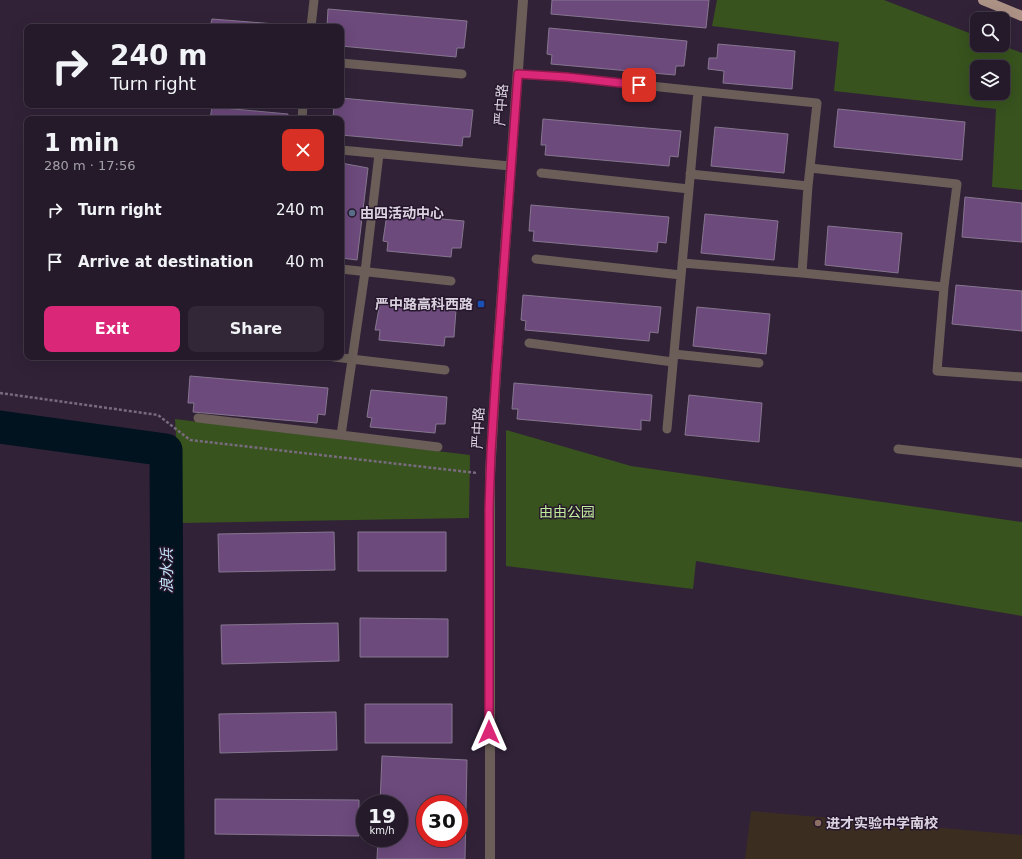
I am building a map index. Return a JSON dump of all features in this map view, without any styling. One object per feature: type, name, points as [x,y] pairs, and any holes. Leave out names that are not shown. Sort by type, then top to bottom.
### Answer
[{"type":"main road","points":[[983,0],[1022,16]]},
{"type":"street","name":"严中路","points":[[490,859],[490,474],[523,0]]},
{"type":"lane","points":[[311,24],[312,0]]},
{"type":"lane","points":[[344,63],[462,74]]},
{"type":"lane","points":[[518,74],[566,77],[817,103],[808,186],[802,273]]},
{"type":"lane","points":[[667,429],[698,91]]},
{"type":"lane","points":[[344,150],[511,166]]},
{"type":"lane","points":[[341,435],[365,272],[378,154]]},
{"type":"lane","points":[[810,168],[957,184],[944,287],[937,371],[1022,377]]},
{"type":"lane","points":[[541,173],[689,189]]},
{"type":"lane","points":[[690,174],[808,186]]},
{"type":"lane","points":[[536,259],[681,275]]},
{"type":"lane","points":[[682,263],[944,287]]},
{"type":"lane","points":[[344,269],[452,281]]},
{"type":"lane","points":[[529,343],[674,358],[759,363]]},
{"type":"lane","points":[[344,358],[445,370]]},
{"type":"lane","points":[[198,418],[438,448]]},
{"type":"lane","points":[[898,449],[1022,463]]},
{"type":"shaded area","name":"进才实验中学南校","points":[[751,811],[1022,835],[1022,859],[745,859]]},
{"type":"green space","points":[[717,0],[884,0],[970,33],[970,52],[1010,52],[1010,48],[1022,53],[1022,190],[992,187],[996,109],[834,91],[839,42],[712,26]]},
{"type":"green space","points":[[175,419],[470,455],[469,518],[181,523]]},
{"type":"green space","name":"由由公园","points":[[506,430],[631,466],[1022,522],[1022,616],[696,561],[693,589],[506,566]]},
{"type":"building","points":[[552,0],[709,0],[706,28],[551,14]]},
{"type":"building","points":[[328,9],[467,21],[464,48],[457,48],[456,57],[344,46],[344,24],[327,24]]},
{"type":"building","points":[[212,19],[275,24],[211,24]]},
{"type":"building","points":[[549,28],[687,41],[684,66],[676,66],[675,75],[551,64],[552,55],[547,54]]},
{"type":"building","points":[[718,44],[795,51],[792,89],[723,83],[724,71],[708,69],[709,58],[717,58]]},
{"type":"building","points":[[344,98],[473,110],[470,137],[463,137],[462,146],[344,135],[344,116],[333,116],[334,108],[344,108]]},
{"type":"building","points":[[212,108],[288,114],[288,116],[210,116]]},
{"type":"building","points":[[838,109],[965,122],[962,160],[834,147]]},
{"type":"building","points":[[543,119],[681,131],[678,157],[670,156],[669,166],[545,155],[546,145],[541,145]]},
{"type":"building","points":[[715,127],[788,134],[784,173],[711,166]]},
{"type":"building","name":"由四活动中心","points":[[344,164],[368,168],[357,260],[344,258]]},
{"type":"building","points":[[965,197],[1022,203],[1022,242],[962,237]]},
{"type":"building","points":[[531,205],[669,217],[666,243],[658,242],[657,252],[533,241],[534,231],[529,231]]},
{"type":"building","points":[[387,214],[464,221],[461,248],[452,248],[451,257],[387,251],[388,242],[383,241]]},
{"type":"building","points":[[705,214],[778,221],[774,260],[701,253]]},
{"type":"building","points":[[828,226],[902,233],[898,273],[825,265]]},
{"type":"building","points":[[956,285],[1022,291],[1022,331],[952,324]]},
{"type":"building","points":[[523,295],[661,307],[658,333],[650,332],[649,341],[525,330],[526,321],[521,320]]},
{"type":"building","points":[[380,303],[456,310],[454,337],[445,337],[444,346],[379,340],[380,330],[375,330]]},
{"type":"building","points":[[697,307],[770,314],[766,354],[693,346]]},
{"type":"building","points":[[190,376],[328,388],[325,415],[318,414],[317,423],[193,412],[194,403],[188,403]]},
{"type":"building","points":[[514,383],[652,395],[650,421],[641,420],[641,430],[517,419],[518,409],[512,409]]},
{"type":"building","points":[[371,390],[447,397],[445,424],[436,424],[435,433],[370,427],[372,418],[367,417]]},
{"type":"building","points":[[689,395],[762,403],[759,442],[685,435]]},
{"type":"building","points":[[334,532],[335,570],[219,572],[218,534]]},
{"type":"building","points":[[358,532],[446,532],[446,571],[358,571]]},
{"type":"building","points":[[360,618],[448,619],[448,657],[360,657]]},
{"type":"building","points":[[338,623],[339,661],[222,664],[221,625]]},
{"type":"building","points":[[365,704],[452,704],[452,743],[365,743]]},
{"type":"building","points":[[336,712],[337,750],[220,753],[219,714]]},
{"type":"building","points":[[382,756],[467,760],[466,795],[416,795],[416,847],[465,847],[465,859],[377,859],[378,847],[408,847],[408,795],[380,795]]},
{"type":"building","points":[[215,799],[356,800],[356,836],[215,834]]},
{"type":"waterway","name":"浪水浜","points":[[0,427],[166,450],[168,859]]},
{"type":"place","name":"由四活动中心","points":[[352,213]]},
{"type":"place","name":"严中路高科西路","points":[[481,304]]},
{"type":"place","name":"进才实验中学南校","points":[[818,823]]},
{"type":"route","points":[[489,732],[489,508],[491,452],[518,74],[566,77],[639,85]]}]
